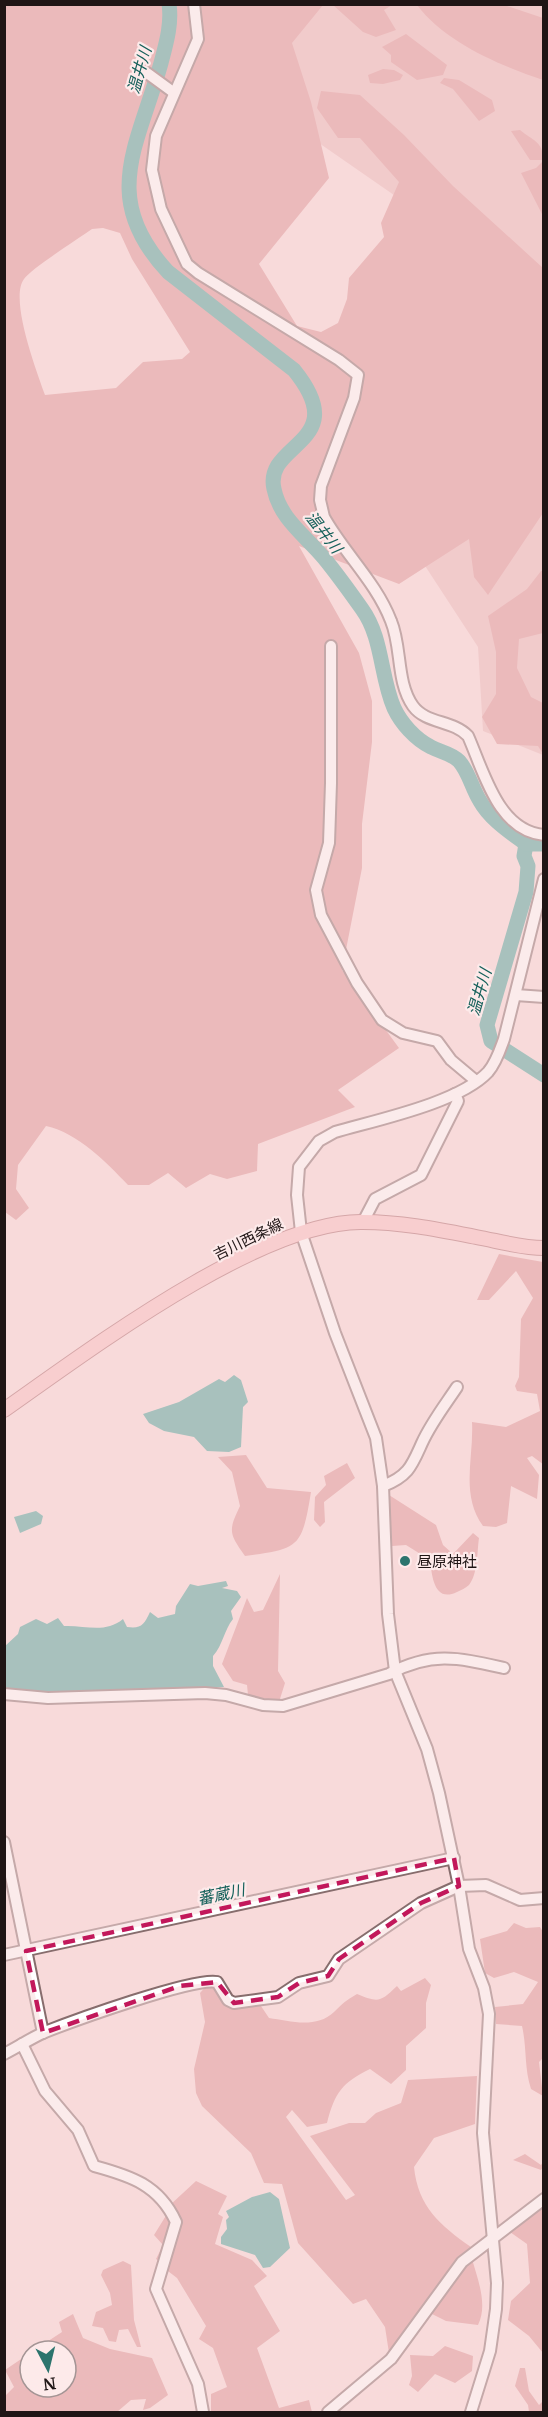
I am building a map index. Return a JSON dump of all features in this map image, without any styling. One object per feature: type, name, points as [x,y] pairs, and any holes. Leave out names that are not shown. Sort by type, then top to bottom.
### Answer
[{"type":"main road","name":"吉川西条線","points":[[4,1410],[157,1307],[228,1266],[301,1232],[328,1225],[363,1222],[543,1248]]},
{"type":"street","points":[[194,4],[198,39],[172,91],[156,136],[152,170],[161,209],[187,264],[339,360],[358,375],[354,398],[321,486],[320,500],[324,516],[386,610],[396,635],[404,684],[412,705],[426,717],[462,730],[468,736],[506,814],[520,828],[543,835]]},
{"type":"street","points":[[147,73],[172,91]]},
{"type":"street","points":[[331,646],[332,783],[329,843],[316,890],[321,915],[357,983],[382,1020],[403,1033],[437,1041],[451,1060],[476,1081]]},
{"type":"street","points":[[471,2412],[490,2351],[496,2309],[494,2237],[483,2133],[489,2014],[484,1988],[469,1949],[454,1858],[427,1749],[395,1671],[388,1614],[383,1486],[376,1438],[335,1333],[301,1232],[297,1195],[299,1167],[318,1141],[335,1132],[455,1095],[488,1072],[504,1039],[543,879]]},
{"type":"street","points":[[516,995],[543,997]]},
{"type":"street","points":[[363,1222],[375,1199],[421,1175],[452,1117],[458,1101],[455,1095]]},
{"type":"street","points":[[383,1486],[396,1481],[407,1472],[419,1455],[421,1443],[457,1387]]},
{"type":"street","points":[[4,1694],[48,1698],[205,1693],[226,1695],[263,1705],[283,1706],[395,1671],[402,1665],[427,1658],[457,1658],[504,1668]]},
{"type":"street","points":[[4,1842],[43,2033]]},
{"type":"street","points":[[4,1955],[27,1953],[454,1858]]},
{"type":"street","points":[[4,2054],[43,2033],[180,1986],[209,1980],[217,1982],[228,2000],[234,2003],[278,1997],[299,1983],[328,1976],[339,1959],[421,1903],[459,1886],[486,1885],[520,1900],[543,1898]]},
{"type":"street","points":[[22,2044],[45,2091],[78,2130],[94,2166],[142,2182],[158,2195],[172,2213],[176,2222],[156,2289],[198,2384],[202,2412]]},
{"type":"street","points":[[328,2412],[391,2359],[462,2262],[543,2199]]},
{"type":"highlighted area","points":[[454,1858],[459,1886],[421,1903],[339,1959],[328,1976],[299,1983],[278,1997],[234,2003],[217,1982],[180,1986],[43,2033],[26,1951]]},
{"type":"shaded area","points":[[5,5],[323,5],[292,43],[311,102],[329,178],[259,264],[297,326],[321,332],[338,323],[347,299],[349,278],[384,237],[381,223],[399,182],[360,138],[338,138],[317,108],[321,91],[360,95],[404,135],[453,186],[543,268],[543,513],[488,595],[474,577],[469,539],[399,584],[299,546],[359,653],[372,701],[372,742],[362,824],[362,868],[342,970],[399,1048],[338,1090],[355,1107],[258,1144],[257,1171],[227,1179],[210,1174],[186,1188],[168,1173],[149,1185],[128,1185],[101,1158],[80,1142],[46,1126],[18,1165],[16,1189],[29,1208],[16,1220],[5,1212]],"holes":[[[103,228],[120,233],[132,259],[190,352],[182,359],[143,362],[116,388],[45,395],[22,318],[20,289],[24,279],[45,261],[92,229]]]},
{"type":"shaded area","points":[[217,5],[543,5],[543,755],[483,731],[478,647],[399,526],[404,202],[293,125]]},
{"type":"shaded area","points":[[333,5],[392,5],[384,10],[396,30],[376,37],[363,32]]},
{"type":"shaded area","points":[[417,5],[504,5],[543,18],[543,80],[474,51],[443,31]]},
{"type":"shaded area","points":[[406,34],[447,65],[443,75],[417,80],[391,62],[391,55],[382,47]]},
{"type":"shaded area","points":[[383,69],[394,70],[403,75],[400,80],[383,84],[370,83],[368,75]]},
{"type":"shaded area","points":[[444,78],[459,80],[492,100],[495,111],[479,121],[453,89],[440,83]]},
{"type":"shaded area","points":[[520,130],[539,145],[542,149],[543,160],[530,160],[511,131]]},
{"type":"shaded area","points":[[543,161],[543,216],[521,173],[536,168]]},
{"type":"shaded area","points":[[541,571],[544,571],[543,633],[519,639],[517,668],[531,697],[543,703],[543,754],[538,746],[497,744],[482,717],[496,694],[496,652],[488,616],[527,589]]},
{"type":"shaded area","points":[[499,1254],[543,1262],[544,1465],[532,1456],[527,1458],[539,1475],[537,1499],[511,1486],[507,1523],[496,1527],[483,1526],[472,1501],[470,1476],[472,1422],[506,1427],[540,1411],[537,1394],[517,1391],[515,1386],[519,1377],[521,1319],[533,1298],[516,1271],[489,1300],[477,1300]]},
{"type":"shaded area","points":[[246,1455],[267,1488],[311,1492],[304,1525],[295,1542],[277,1551],[245,1556],[232,1532],[233,1521],[240,1506],[232,1472],[218,1457]]},
{"type":"shaded area","points":[[347,1463],[355,1478],[324,1502],[325,1522],[320,1527],[314,1520],[315,1497],[326,1485],[324,1476]]},
{"type":"shaded area","points":[[389,1495],[436,1525],[443,1545],[453,1554],[473,1533],[479,1538],[476,1569],[468,1586],[457,1592],[443,1594],[433,1580],[430,1560],[406,1545],[392,1546]]},
{"type":"shaded area","points":[[280,1574],[278,1671],[285,1683],[279,1702],[248,1695],[247,1685],[233,1681],[222,1664],[247,1598],[254,1612],[263,1610]]},
{"type":"shaded area","points":[[514,1923],[526,1928],[540,1927],[543,1932],[544,2057],[539,2062],[543,2096],[531,2089],[522,2026],[496,2024],[495,2007],[523,2004],[538,1982],[514,1972],[494,1978],[485,1973],[480,1939],[507,1931]]},
{"type":"shaded area","points":[[425,1978],[431,1985],[426,2003],[426,2028],[406,2046],[406,2070],[391,2084],[370,2069],[353,2079],[337,2096],[327,2123],[307,2127],[292,2110],[286,2117],[346,2200],[355,2195],[310,2136],[349,2123],[365,2123],[376,2113],[401,2103],[408,2080],[477,2076],[475,2124],[434,2138],[414,2167],[420,2193],[432,2214],[471,2247],[452,2265],[401,2343],[389,2353],[385,2327],[366,2299],[353,2304],[298,2243],[282,2184],[264,2183],[251,2153],[202,2106],[196,2093],[194,2069],[205,2022],[200,1993],[209,1983],[232,2005],[261,2006],[269,2018],[311,2022],[327,2017],[357,1994],[375,2000],[383,1998],[397,1986],[401,1991]]},
{"type":"shaded area","points":[[525,2154],[541,2165],[543,2162],[541,2170],[513,2160]]},
{"type":"shaded area","points":[[196,2181],[227,2196],[218,2214],[223,2217],[215,2244],[252,2260],[267,2276],[254,2286],[280,2331],[257,2348],[279,2408],[309,2400],[312,2412],[211,2412],[211,2394],[227,2387],[213,2348],[199,2339],[206,2326],[177,2278],[164,2268],[179,2222],[170,2205]]},
{"type":"shaded area","points":[[543,2206],[543,2353],[529,2336],[508,2320],[511,2301],[530,2283],[527,2244],[510,2232]]},
{"type":"shaded area","points":[[167,2214],[175,2223],[162,2263],[156,2259],[163,2245],[154,2235]]},
{"type":"shaded area","points":[[472,2259],[482,2301],[478,2325],[446,2321],[428,2312],[457,2273]]},
{"type":"shaded area","points":[[123,2261],[131,2265],[134,2320],[141,2347],[137,2347],[128,2329],[119,2330],[116,2342],[109,2341],[103,2328],[92,2326],[96,2312],[112,2305],[110,2293],[101,2275],[103,2270]]},
{"type":"shaded area","points":[[73,2314],[83,2338],[110,2349],[152,2358],[168,2395],[150,2408],[143,2410],[146,2399],[131,2400],[117,2412],[5,2412],[5,2396],[14,2387],[5,2370],[18,2361],[18,2399],[78,2399],[78,2339],[51,2339],[62,2332],[59,2322]]},
{"type":"shaded area","points":[[445,2346],[473,2356],[472,2371],[455,2383],[435,2374],[418,2392],[409,2385],[412,2376],[410,2355],[433,2356]]},
{"type":"shaded area","points":[[520,2368],[525,2368],[529,2391],[539,2405],[543,2401],[543,2412],[529,2412],[528,2405],[515,2386]]},
{"type":"water","points":[[234,1375],[241,1380],[248,1402],[243,1407],[241,1447],[229,1452],[207,1451],[194,1437],[164,1431],[149,1423],[143,1414],[179,1402],[219,1379],[225,1382]]},
{"type":"water","points":[[36,1511],[43,1516],[41,1524],[20,1533],[14,1517]]},
{"type":"water","points":[[226,1581],[228,1586],[222,1588],[237,1591],[241,1597],[231,1611],[233,1619],[213,1656],[213,1666],[224,1687],[66,1694],[5,1692],[4,1647],[18,1634],[20,1627],[36,1619],[47,1624],[58,1618],[64,1626],[102,1628],[116,1624],[123,1619],[127,1627],[139,1627],[150,1612],[158,1618],[175,1614],[176,1606],[190,1584],[198,1586]]},
{"type":"water","points":[[270,2192],[279,2199],[290,2248],[270,2267],[263,2268],[255,2255],[221,2244],[221,2237],[227,2229],[226,2220],[229,2217],[226,2211],[252,2197]]},
{"type":"waterway","name":"温井川","points":[[169,4],[170,19],[167,41],[135,146],[130,171],[129,195],[135,220],[147,245],[168,272],[294,370],[310,394],[315,413],[311,428],[281,461],[274,473],[277,500],[294,526],[329,564],[369,620],[378,645],[389,696],[400,719],[419,740],[459,761],[484,808],[501,825],[526,844]]},
{"type":"waterway","name":"温井川","points":[[526,844],[524,856],[528,866],[526,892],[487,1025],[491,1041],[544,1075]]},
{"type":"waterway","points":[[526,844],[544,844]]},
{"type":"place","name":"昼原神社","points":[[405,1561]]},
{"type":"water label","name":"蕃蔵川","points":[[221,1894]]}]
